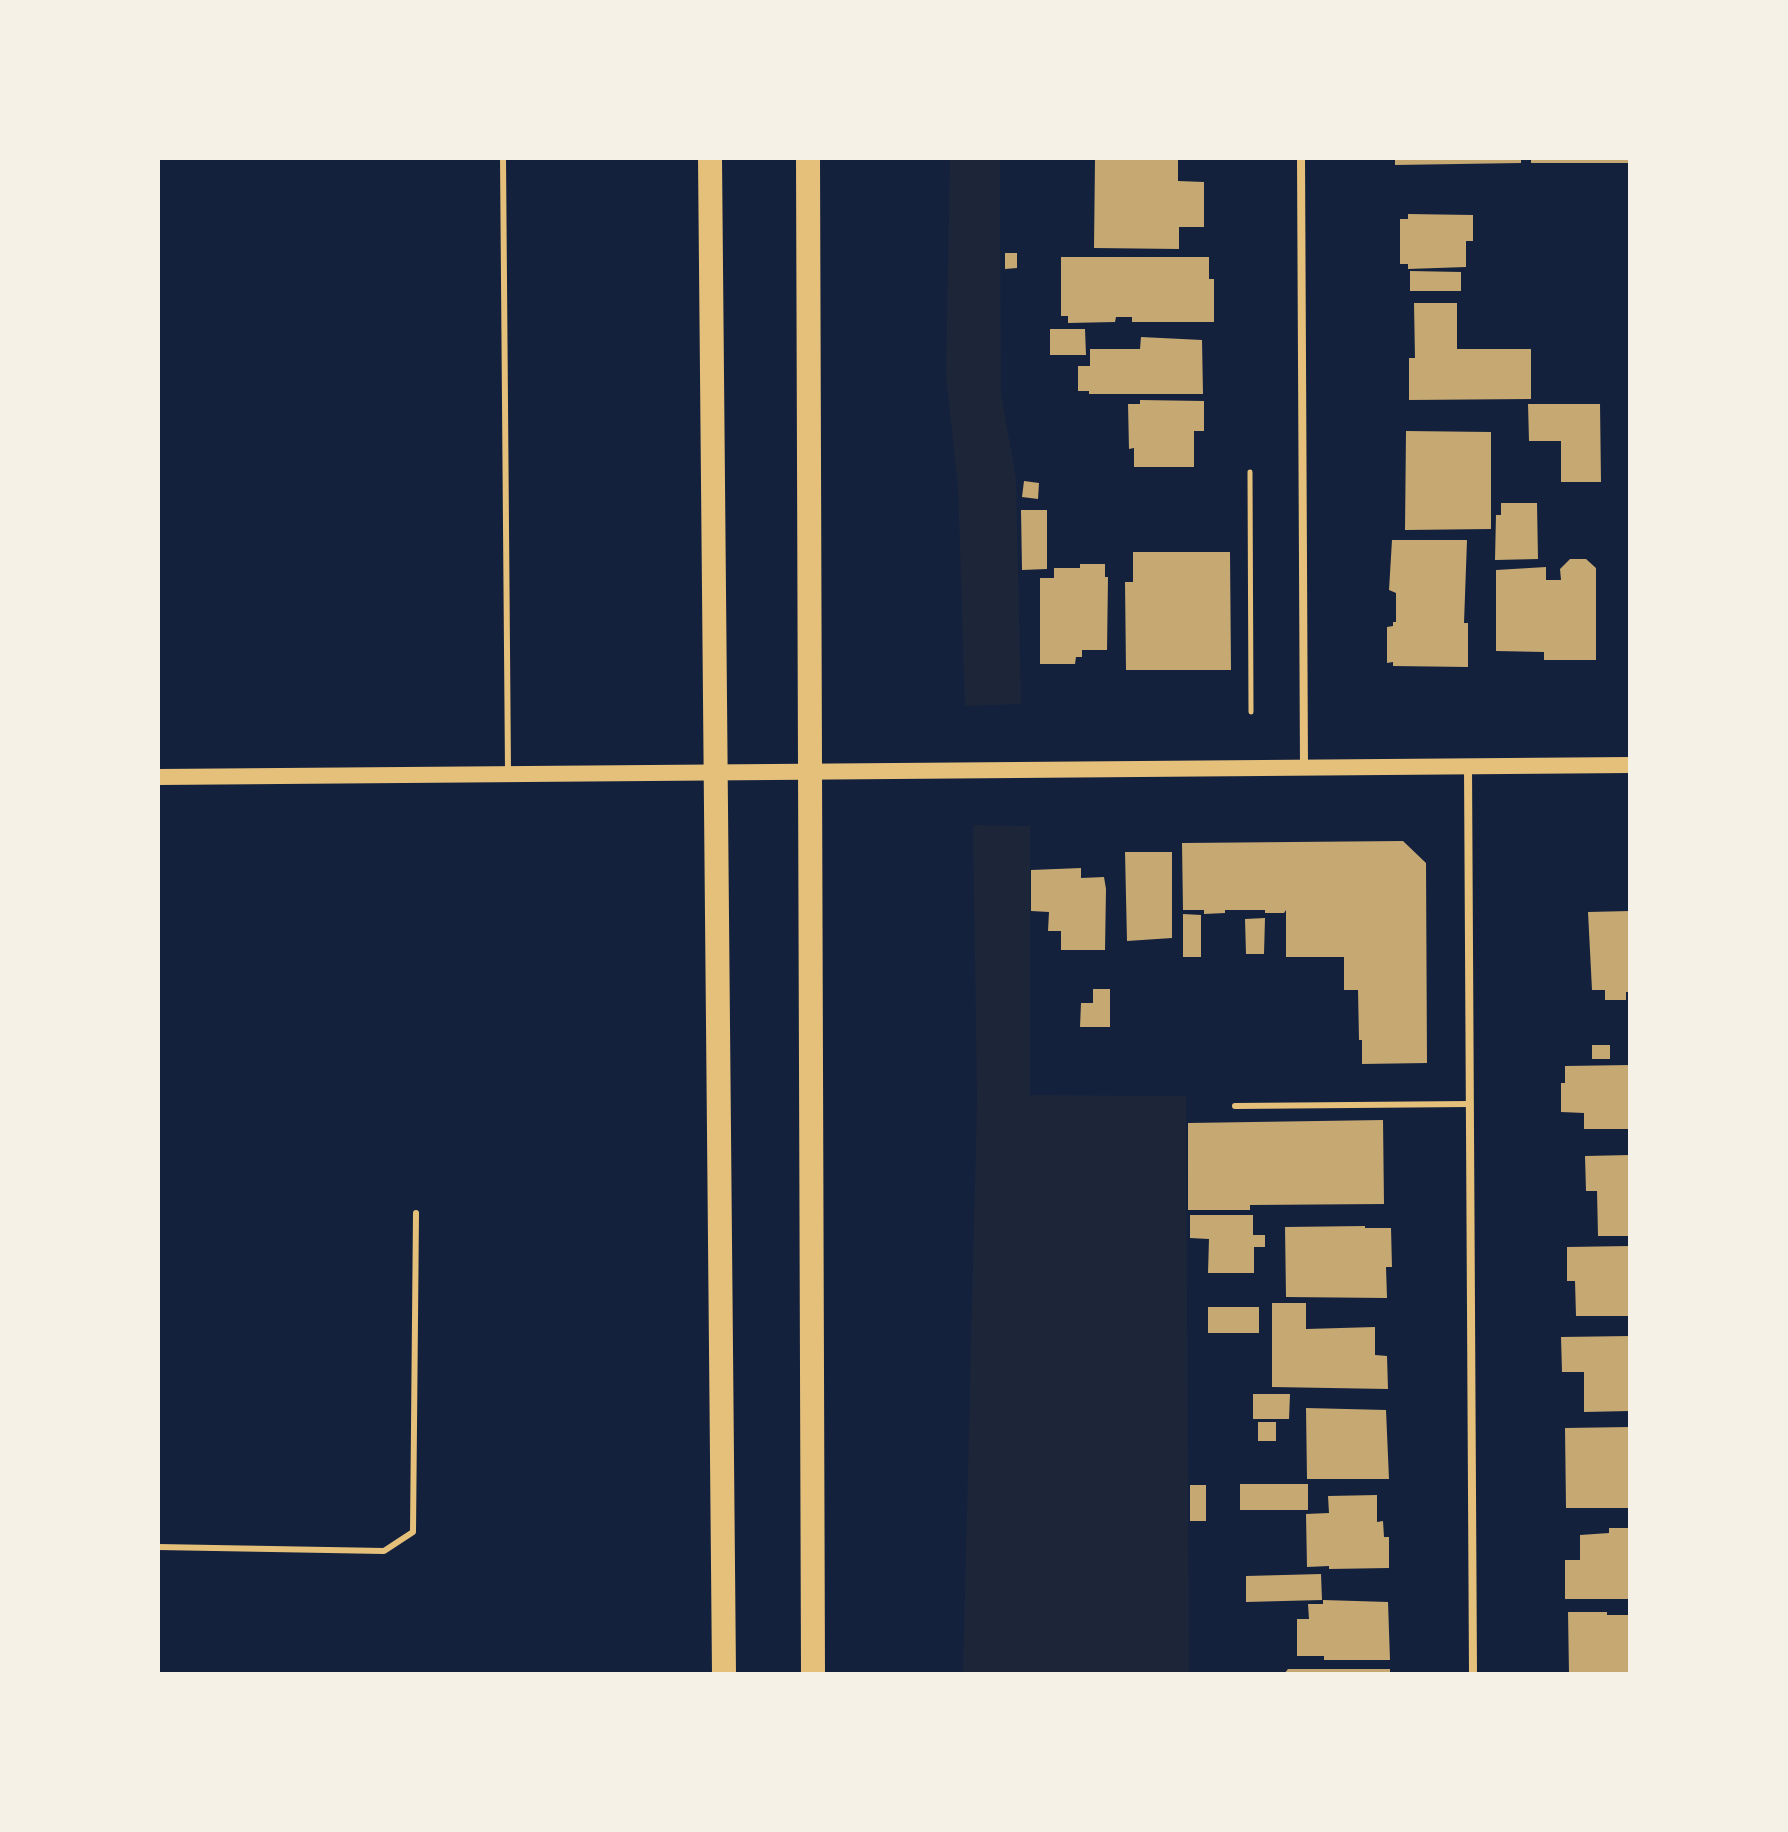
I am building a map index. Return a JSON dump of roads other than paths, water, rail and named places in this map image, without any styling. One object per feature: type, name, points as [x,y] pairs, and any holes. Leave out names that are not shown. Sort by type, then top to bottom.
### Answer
[{"type":"highway","points":[[710,158],[724,1674]]},
{"type":"highway","points":[[808,158],[813,1674]]},
{"type":"main road","points":[[158,777],[1630,765]]},
{"type":"street","points":[[1301,158],[1304,767]]},
{"type":"street","points":[[1468,766],[1473,1674]]},
{"type":"lane","points":[[503,158],[508,774]]},
{"type":"lane","points":[[1235,1106],[1469,1104]]},
{"type":"lane","points":[[158,1547],[384,1551],[413,1532],[416,1213]]}]
